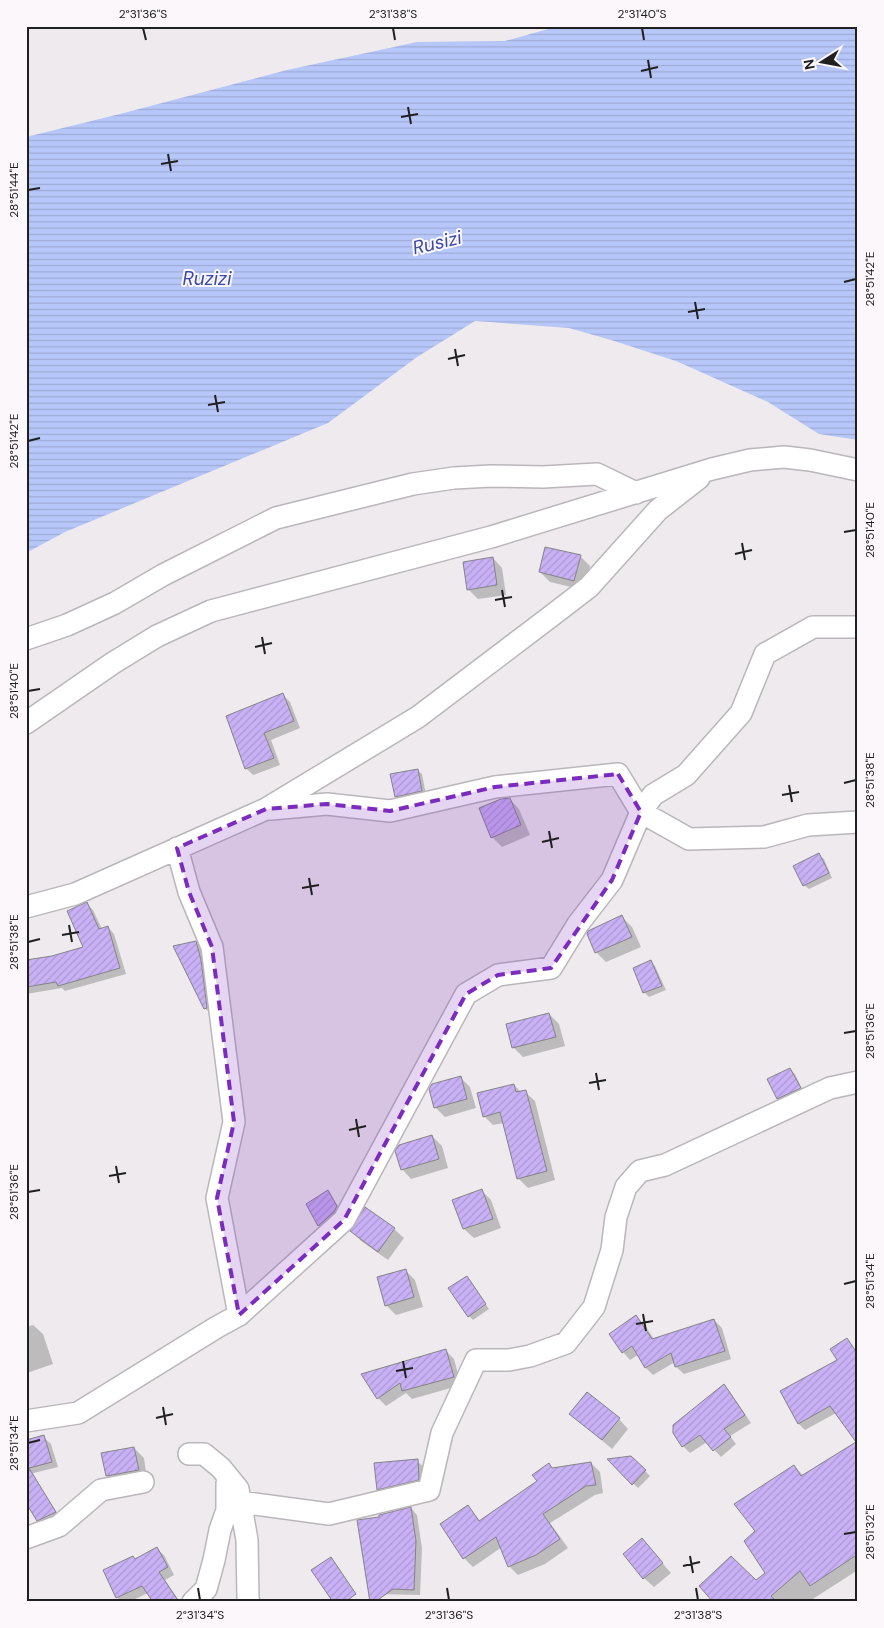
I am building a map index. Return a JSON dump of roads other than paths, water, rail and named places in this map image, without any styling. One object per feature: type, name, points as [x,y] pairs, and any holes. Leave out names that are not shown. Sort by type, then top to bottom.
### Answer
[{"type":"street","points":[[26,723],[156,636],[211,611],[491,538],[712,469],[750,460],[784,457],[810,460],[858,470]]},
{"type":"street","points":[[26,907],[75,894],[266,809],[418,717],[550,618],[589,586],[658,510],[712,469]]},
{"type":"street","points":[[26,639],[67,625],[115,603],[163,575],[276,518],[413,484],[454,478],[597,474],[636,492]]},
{"type":"street","points":[[26,1422],[78,1413],[239,1315],[344,1220],[466,994],[498,975],[551,968],[578,924],[612,880],[641,812],[653,795],[686,775],[741,714],[765,654],[812,627],[858,627]]},
{"type":"street","points":[[266,809],[327,804],[390,811],[495,786],[618,774],[641,812],[689,839],[764,837],[808,825],[858,822]]},
{"type":"street","points":[[177,848],[189,892],[212,947],[234,1122],[217,1198],[239,1315]]},
{"type":"street","points":[[240,1502],[329,1514],[429,1490],[442,1433],[476,1360],[509,1360],[530,1356],[566,1343],[594,1308],[612,1250],[616,1218],[626,1187],[640,1171],[665,1165],[830,1088],[858,1082]]},
{"type":"street","points":[[189,1454],[204,1454],[222,1468],[238,1489],[247,1540],[249,1602]]},
{"type":"street","points":[[193,1602],[206,1589],[214,1560],[227,1510],[227,1475]]},
{"type":"street","points":[[26,1538],[59,1526],[101,1490],[143,1482]]},
{"type":"water","name":"Ruzizi","points":[[559,26],[858,26],[858,440],[819,434],[768,402],[676,361],[611,340],[569,328],[475,321],[417,357],[328,423],[65,532],[26,553],[26,137],[287,70],[417,42],[505,41]]},
{"type":"water label","name":"Rusizi","points":[[437,242]]}]
